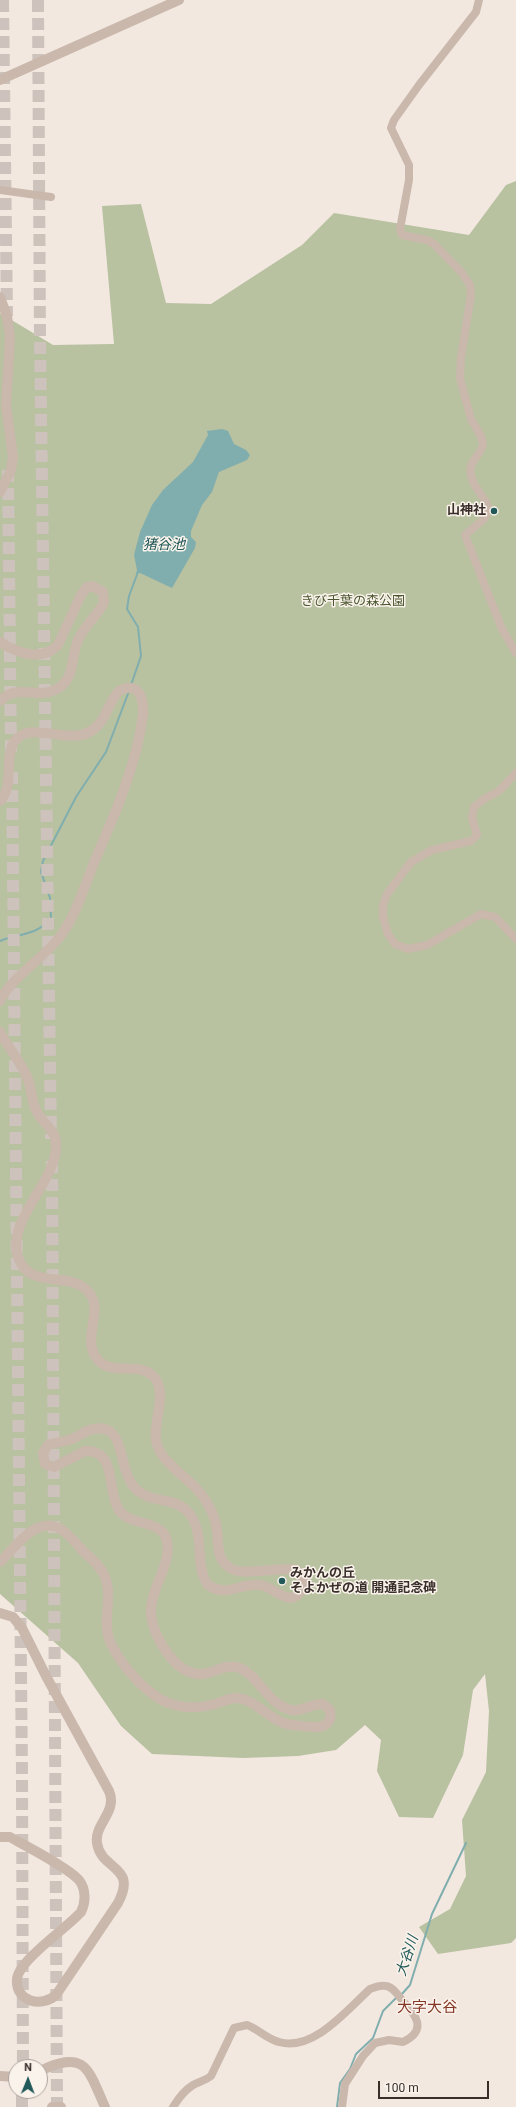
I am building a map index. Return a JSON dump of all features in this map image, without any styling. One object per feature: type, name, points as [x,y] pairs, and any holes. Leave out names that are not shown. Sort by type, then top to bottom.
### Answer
[{"type":"street","points":[[0,80],[179,0]]},
{"type":"street","points":[[479,0],[476,12],[419,85],[394,120],[391,128],[408,165],[409,180],[400,229],[402,235],[427,240],[434,244],[462,273],[470,285],[471,295],[460,357],[460,378],[471,419],[481,436],[483,444],[472,464],[472,477],[489,509],[484,519],[465,535],[502,628],[516,653]]},
{"type":"street","points":[[0,190],[51,197]]},
{"type":"street","points":[[0,297],[7,316],[10,337],[3,400],[12,463],[0,492]]},
{"type":"street","points":[[0,642],[21,652],[32,655],[46,654],[51,651],[61,640],[83,591],[92,586],[103,592],[104,602],[102,606],[77,640],[72,671],[65,682],[52,691],[17,691],[8,694],[0,701]]},
{"type":"street","points":[[0,801],[7,786],[10,751],[20,736],[34,733],[78,736],[87,734],[101,722],[119,691],[129,689],[140,693],[143,699],[143,713],[132,769],[74,914],[66,928],[53,945],[9,988],[0,1001]]},
{"type":"street","points":[[516,773],[499,791],[484,799],[474,807],[472,818],[477,835],[471,841],[432,850],[411,862],[386,894],[382,910],[384,923],[391,939],[399,947],[408,949],[427,945],[481,914],[495,917],[516,939]]},
{"type":"street","points":[[0,1032],[27,1078],[36,1112],[53,1131],[56,1142],[52,1163],[18,1233],[16,1248],[19,1260],[26,1269],[36,1276],[75,1282],[91,1294],[95,1311],[92,1347],[93,1353],[101,1363],[114,1369],[139,1369],[154,1377],[158,1385],[160,1395],[156,1426],[158,1448],[165,1459],[191,1481],[203,1495],[214,1520],[218,1550],[225,1564],[239,1571],[298,1570],[304,1582],[301,1591],[294,1597],[288,1598],[260,1584],[222,1591],[207,1584],[202,1574],[199,1536],[192,1518],[178,1505],[145,1495],[133,1486],[125,1473],[119,1441],[111,1432],[99,1428],[92,1429],[74,1438],[48,1445],[43,1454],[45,1464],[54,1467],[85,1450],[101,1454],[108,1462],[112,1494],[120,1511],[134,1521],[155,1526],[164,1534],[168,1550],[153,1594],[151,1616],[156,1630],[170,1658],[179,1667],[195,1675],[209,1674],[226,1667],[238,1667],[247,1673],[271,1698],[284,1708],[303,1710],[323,1704],[330,1710],[330,1720],[328,1724],[322,1727],[288,1725],[274,1719],[252,1703],[238,1698],[208,1706],[192,1707],[169,1704],[154,1695],[125,1665],[110,1639],[106,1620],[108,1588],[103,1573],[96,1564],[59,1528],[46,1526],[32,1530],[0,1562]]},
{"type":"street","points":[[0,1613],[13,1617],[22,1628],[46,1676],[109,1791],[112,1803],[98,1832],[97,1843],[101,1854],[120,1872],[124,1879],[123,1892],[118,1903],[59,1990],[49,2001],[34,2002],[26,1999],[18,1988],[18,1975],[29,1960],[81,1912],[84,1902],[83,1888],[80,1881],[74,1875],[24,1844],[10,1837],[0,1837]]},
{"type":"street","points":[[174,2107],[177,2100],[193,2085],[206,2081],[211,2076],[234,2028],[247,2025],[279,2042],[301,2043],[316,2037],[370,1989],[378,1986],[386,1986],[392,1989],[413,2013],[418,2027],[416,2034],[403,2042],[389,2040],[375,2043],[363,2056],[345,2084],[342,2107]]},
{"type":"street","points":[[48,2068],[66,2061],[75,2062],[82,2066],[92,2077],[105,2107]]},
{"type":"street","points":[[52,2107],[61,2107]]},
{"type":"green space","name":"きび千葉の森公園","points":[[516,181],[516,1938],[511,1943],[438,1954],[419,1927],[450,1909],[466,1876],[462,1820],[486,1772],[489,1711],[485,1674],[473,1690],[463,1755],[433,1818],[399,1817],[377,1771],[381,1740],[365,1725],[336,1750],[298,1756],[243,1758],[152,1754],[121,1726],[78,1663],[0,1594],[0,313],[53,345],[114,344],[102,206],[141,204],[166,303],[211,304],[302,245],[334,213],[469,235],[506,185]]},
{"type":"water","name":"猪谷池","points":[[222,429],[228,431],[234,444],[246,450],[250,455],[247,460],[219,472],[212,492],[202,505],[191,531],[191,537],[196,542],[195,548],[172,588],[140,573],[136,574],[137,570],[134,555],[140,532],[152,505],[163,490],[193,462],[208,435],[207,431]]},
{"type":"waterway","points":[[131,685],[141,656],[138,627],[127,609],[129,596],[138,572]]},
{"type":"waterway","points":[[0,941],[34,931],[46,924],[51,918],[50,898],[41,872],[43,861],[76,797],[106,752],[129,691]]},
{"type":"waterway","name":"大谷川","points":[[401,1995],[410,1985],[432,1914],[466,1843]]},
{"type":"waterway","name":"大谷川","points":[[337,2107],[340,2083],[350,2069],[356,2054],[373,2038],[383,2011],[397,1997]]},
{"type":"tunnel","points":[[3,0],[7,316]]},
{"type":"tunnel","points":[[38,0],[40,339],[51,1139]]},
{"type":"tunnel","points":[[8,470],[11,754]]},
{"type":"tunnel","points":[[12,772],[22,1775],[23,2059]]},
{"type":"tunnel","points":[[52,1161],[57,2107]]},
{"type":"tunnel","points":[[22,2099],[22,2107]]},
{"type":"place","name":"山神社","points":[[494,511]]},
{"type":"place","name":"みかんの丘 そよかぜの道 開通記念碑","points":[[282,1581]]},
{"type":"district","name":"大字大谷","points":[[427,2008]]}]
